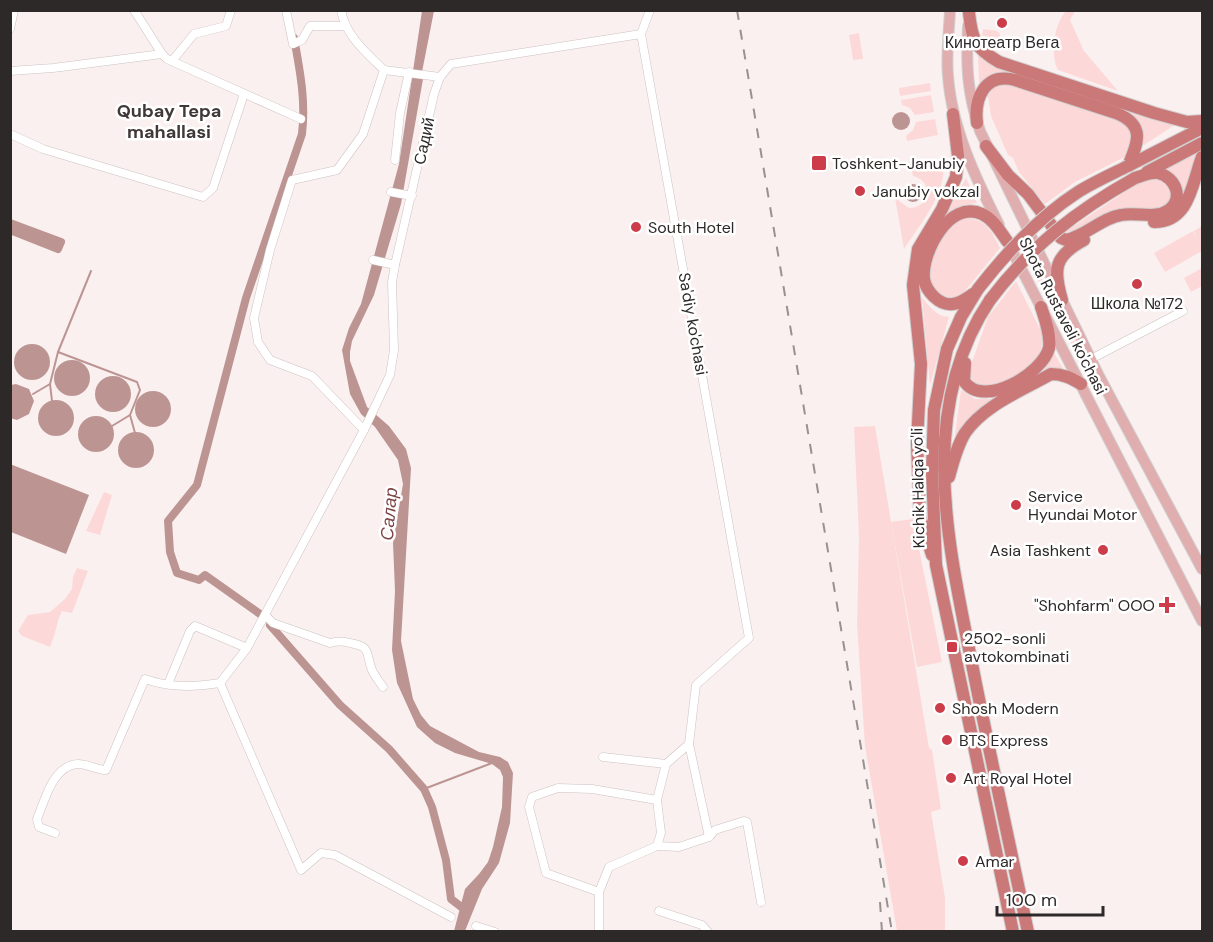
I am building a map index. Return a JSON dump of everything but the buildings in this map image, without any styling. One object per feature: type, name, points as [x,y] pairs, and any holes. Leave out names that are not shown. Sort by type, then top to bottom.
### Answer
[{"type":"highway","points":[[969,12],[971,32],[976,45],[999,62],[1164,116],[1187,122],[1203,121]]},
{"type":"highway","points":[[977,123],[975,106],[984,88],[1000,79],[1015,80],[1116,113],[1127,119],[1134,126],[1138,137],[1128,166]]},
{"type":"highway","points":[[936,565],[924,535],[920,516],[917,443],[921,364],[913,285],[918,249],[942,209],[956,177],[958,156],[953,114]]},
{"type":"highway","name":"Kichik Halqa yo'li","points":[[1013,932],[936,565],[932,472],[934,410],[947,349],[961,317],[978,289],[1008,254],[1050,214],[1080,191],[1203,128]]},
{"type":"highway","name":"Kichik Halqa yo'li","points":[[1028,932],[954,575],[945,491],[947,411],[960,360],[970,333],[990,300],[1018,264],[1054,231],[1102,197],[1203,143]]},
{"type":"highway","points":[[986,146],[1064,240],[1071,239],[1118,215],[1163,213],[1175,204],[1178,197],[1177,189],[1165,176],[1153,173],[1135,178]]},
{"type":"highway","points":[[1062,300],[1057,285],[1056,271],[1059,260],[1066,251],[1118,223],[1163,222],[1177,216],[1186,205],[1203,157]]},
{"type":"highway","points":[[978,289],[963,301],[953,304],[942,303],[929,291],[924,278],[925,267],[936,236],[959,213],[973,211],[988,218],[1007,241]]},
{"type":"highway","points":[[970,333],[964,381],[977,392],[994,392],[1027,375],[1044,359],[1049,343],[1041,307]]},
{"type":"highway","points":[[945,491],[963,438],[969,427],[985,413],[1051,374],[1059,374],[1082,384]]},
{"type":"highway","points":[[972,745],[988,742]]},
{"type":"main road","name":"Shota Rustaveli ko'chasi","points":[[950,10],[947,66],[953,114],[985,196],[1203,621]]},
{"type":"main road","name":"Shota Rustaveli ko'chasi","points":[[969,12],[966,70],[977,123],[986,146],[1091,359],[1203,569]]},
{"type":"street","points":[[10,29],[14,10]]},
{"type":"street","points":[[134,10],[162,54],[172,61],[301,119]]},
{"type":"street","points":[[172,61],[194,34],[226,26],[231,10]]},
{"type":"street","points":[[286,10],[293,44],[302,40],[310,26],[346,26]]},
{"type":"street","points":[[341,10],[346,26],[363,50],[384,70],[440,77],[451,64],[641,34],[650,10]]},
{"type":"street","name":"Sa'diy ko'chasi","points":[[641,34],[749,638],[696,685],[689,744]]},
{"type":"street","points":[[10,71],[162,54]]},
{"type":"street","points":[[366,426],[312,376],[270,360],[258,342],[254,318],[270,250],[292,180],[337,170],[363,134],[384,70]]},
{"type":"street","points":[[395,160],[400,112],[410,73]]},
{"type":"street","name":"Садий","points":[[220,683],[247,648],[375,409],[390,375],[394,350],[392,282],[434,94],[440,77]]},
{"type":"street","points":[[10,134],[43,149],[199,197],[207,195],[213,188],[244,94]]},
{"type":"street","points":[[391,192],[412,196]]},
{"type":"street","points":[[373,260],[395,265]]},
{"type":"street","points":[[1091,359],[1183,311]]},
{"type":"street","points":[[265,615],[273,623],[330,643],[333,641],[363,645],[369,652],[372,670],[382,687]]},
{"type":"street","points":[[168,684],[190,631],[195,626],[247,648]]},
{"type":"street","points":[[55,833],[39,827],[37,819],[58,775],[66,767],[76,764],[88,765],[105,771],[146,679],[190,687],[220,683],[301,870],[321,853],[335,855],[451,917]]},
{"type":"street","points":[[657,846],[661,833],[657,800],[666,764],[689,744],[709,837]]},
{"type":"street","points":[[603,756],[666,764]]},
{"type":"street","points":[[599,892],[546,873],[529,807],[532,797],[558,788],[592,789],[657,800]]},
{"type":"street","points":[[599,932],[599,892],[609,867],[657,846],[679,847],[709,837],[715,830],[744,821],[747,822],[761,902]]},
{"type":"street","points":[[659,911],[702,925],[708,932]]},
{"type":"street","points":[[476,926],[495,932]]},
{"type":"shaded area","name":"Салар","points":[[422,11],[434,11],[401,204],[374,295],[352,341],[350,361],[367,407],[389,426],[406,449],[411,468],[401,641],[413,699],[430,726],[479,752],[500,757],[508,762],[513,773],[510,823],[499,863],[482,889],[465,931],[454,931],[465,889],[488,862],[493,847],[502,807],[503,777],[500,770],[492,764],[455,753],[435,743],[417,727],[397,683],[392,650],[395,591],[393,543],[403,484],[398,460],[375,427],[361,414],[350,394],[342,350],[349,328],[361,304],[399,164]]},
{"type":"shaded area","points":[[1066,11],[1075,11],[1070,20],[1084,51],[1118,91],[1058,70],[1054,56],[1056,31]]},
{"type":"shaded area","points":[[983,29],[997,31],[1000,34],[997,49],[982,35]]},
{"type":"shaded area","points":[[859,33],[863,59],[853,60],[849,35]]},
{"type":"shaded area","points":[[978,55],[993,65],[1015,73],[996,76],[979,85]]},
{"type":"shaded area","points":[[930,83],[931,91],[900,96],[899,88]]},
{"type":"shaded area","points":[[1010,84],[1120,119],[1132,129],[1131,149],[1123,158],[1075,182],[1045,204],[1019,172],[1013,158],[1008,155],[991,116],[988,96],[994,87]]},
{"type":"shaded area","points":[[931,95],[934,112],[915,115],[910,108],[902,105],[901,100]]},
{"type":"shaded area","points":[[1130,111],[1176,124],[1144,145],[1140,123]]},
{"type":"shaded area","points":[[901,112],[907,115],[910,121],[907,127],[901,130],[895,127],[892,121],[895,115]]},
{"type":"shaded area","points":[[935,119],[938,135],[907,141],[906,136],[913,130],[916,122]]},
{"type":"shaded area","points":[[1197,154],[1184,200],[1181,184],[1167,168]]},
{"type":"shaded area","points":[[943,165],[941,187],[936,198],[904,249],[895,198],[909,208],[922,204],[927,188],[920,179],[913,176],[912,171]]},
{"type":"shaded area","points":[[966,178],[977,203],[962,205],[943,219]]},
{"type":"shaded area","points":[[1157,178],[1171,187],[1170,203],[1157,209],[1114,210],[1077,230],[1065,232],[1138,183]]},
{"type":"shaded area","points":[[913,184],[919,187],[922,193],[919,199],[913,202],[907,199],[904,193],[907,187]]},
{"type":"shaded area","points":[[967,218],[984,224],[1000,248],[965,291],[953,297],[946,296],[934,290],[929,270],[937,248],[949,228],[961,219]]},
{"type":"shaded area","points":[[1202,226],[1202,251],[1165,272],[1154,253],[1193,231],[1196,236],[1194,231]]},
{"type":"shaded area","points":[[1034,264],[1091,374],[1088,375],[1030,266]]},
{"type":"shaded area","points":[[1202,268],[1202,286],[1191,292],[1184,278]]},
{"type":"shaded area","points":[[1016,281],[1042,333],[1042,345],[1032,364],[1023,371],[1002,382],[979,387],[970,377],[972,362],[988,317]]},
{"type":"shaded area","points":[[922,297],[937,313],[949,317],[930,385]]},
{"type":"shaded area","points":[[32,344],[45,349],[50,362],[45,375],[32,380],[19,375],[14,362],[19,349]]},
{"type":"shaded area","points":[[1053,351],[1064,370],[972,417],[954,442],[961,390],[975,399],[992,399],[1043,371]]},
{"type":"shaded area","points":[[72,360],[85,365],[90,378],[85,391],[72,396],[59,391],[54,378],[59,365]]},
{"type":"shaded area","points":[[113,376],[126,381],[131,394],[126,407],[113,412],[100,407],[95,394],[100,381]]},
{"type":"shaded area","points":[[16,384],[29,389],[34,401],[29,414],[17,420],[10,418],[11,385]]},
{"type":"shaded area","points":[[153,391],[166,396],[171,409],[166,422],[153,427],[140,422],[135,409],[140,396]]},
{"type":"shaded area","points":[[56,400],[69,405],[74,418],[69,431],[56,436],[43,431],[38,418],[43,405]]},
{"type":"shaded area","points":[[96,416],[109,421],[114,434],[109,447],[96,452],[83,447],[78,434],[83,421]]},
{"type":"shaded area","points":[[875,426],[941,809],[931,812],[945,898],[945,931],[897,931],[865,746],[857,625],[859,537],[854,427]]},
{"type":"shaded area","points":[[136,432],[149,437],[154,450],[149,463],[136,468],[123,463],[118,450],[123,437]]},
{"type":"shaded area","points":[[10,464],[89,495],[66,554],[11,532]]},
{"type":"shaded area","points":[[104,492],[112,495],[100,535],[86,531]]},
{"type":"shaded area","points":[[913,519],[942,662],[917,667],[891,522]]},
{"type":"shaded area","points":[[77,568],[88,571],[72,613],[62,611],[50,647],[22,636],[18,631],[28,615],[50,612],[65,599],[72,589],[73,577]]},
{"type":"waterway","name":"Салар","points":[[260,614],[205,575],[199,580],[177,573],[170,552],[168,521],[197,485],[246,298],[302,134],[303,98],[294,38]]},
{"type":"waterway","points":[[10,223],[61,242],[58,249],[10,230]]},
{"type":"waterway","points":[[52,401],[50,384],[58,352],[91,271]]},
{"type":"waterway","points":[[58,352],[137,382],[140,390],[130,415],[135,433]]},
{"type":"waterway","points":[[33,394],[50,384]]},
{"type":"waterway","points":[[112,426],[130,415]]},
{"type":"waterway","name":"Салар","points":[[270,625],[340,705],[389,749],[424,789],[432,807],[446,860],[451,899],[464,909]]},
{"type":"waterway","points":[[424,789],[492,763]]},
{"type":"railway","points":[[737,10],[892,932]]},
{"type":"railway","points":[[880,902],[882,932]]},
{"type":"place","name":"Кинотеатр Вега","points":[[1002,23]]},
{"type":"place","name":"Toshkent-Janubiy","points":[[819,163]]},
{"type":"place","name":"Janubiy vokzal","points":[[860,191]]},
{"type":"place","name":"South Hotel","points":[[636,227]]},
{"type":"place","name":"Школа №172","points":[[1137,284]]},
{"type":"place","name":"Service Hyundai Motor","points":[[1016,505]]},
{"type":"place","name":"Asia Tashkent","points":[[1103,550]]},
{"type":"place","name":"\"Shohfarm\" OOO","points":[[1167,605]]},
{"type":"place","name":"2502-sonli avtokombinati","points":[[952,647]]},
{"type":"place","name":"Shosh Modern","points":[[940,708]]},
{"type":"place","name":"BTS Express","points":[[947,740]]},
{"type":"place","name":"Art Royal Hotel","points":[[951,778]]},
{"type":"place","name":"Amar","points":[[963,861]]},
{"type":"district","name":"Qubay Tepa mahallasi","points":[[169,121]]}]
